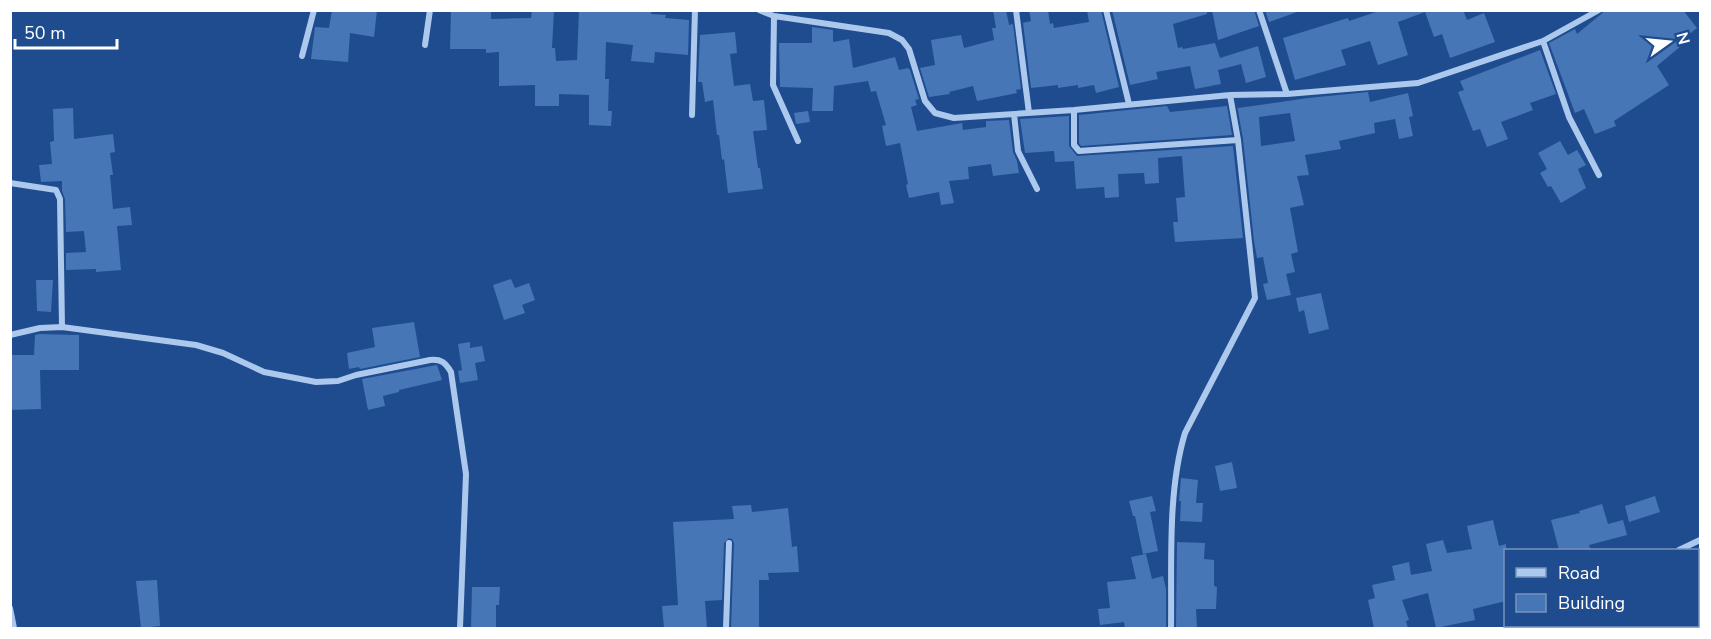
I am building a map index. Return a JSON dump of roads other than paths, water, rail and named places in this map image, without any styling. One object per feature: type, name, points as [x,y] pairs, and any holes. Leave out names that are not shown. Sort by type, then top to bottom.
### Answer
[{"type":"street","points":[[302,56],[314,10]]},
{"type":"street","points":[[425,45],[430,10]]},
{"type":"street","points":[[693,115],[695,10]]},
{"type":"street","points":[[759,10],[774,16],[890,33],[902,40],[909,49],[925,101],[935,113],[954,118],[1074,110],[1230,95],[1287,94],[1418,83],[1543,41],[1599,10]]},
{"type":"street","points":[[1016,10],[1029,113]]},
{"type":"street","points":[[1106,10],[1129,104]]},
{"type":"street","points":[[1259,10],[1287,94]]},
{"type":"street","points":[[774,16],[773,85],[798,141]]},
{"type":"street","points":[[1543,41],[1569,117],[1599,175]]},
{"type":"street","points":[[1172,628],[1174,492],[1178,460],[1185,433],[1255,298],[1238,140],[1230,95]]},
{"type":"street","points":[[1074,110],[1074,144],[1079,151],[1238,140]]},
{"type":"street","points":[[1014,114],[1018,151],[1037,189]]},
{"type":"street","points":[[10,183],[56,189],[60,199],[62,327]]},
{"type":"street","points":[[10,335],[40,328],[62,327],[196,345],[224,353],[264,372],[316,382],[338,381],[356,375],[440,360],[451,372],[466,474],[460,628]]},
{"type":"street","points":[[1689,548],[1701,540]]},
{"type":"street","points":[[726,628],[729,543]]},
{"type":"street","points":[[10,608],[14,628]]}]
